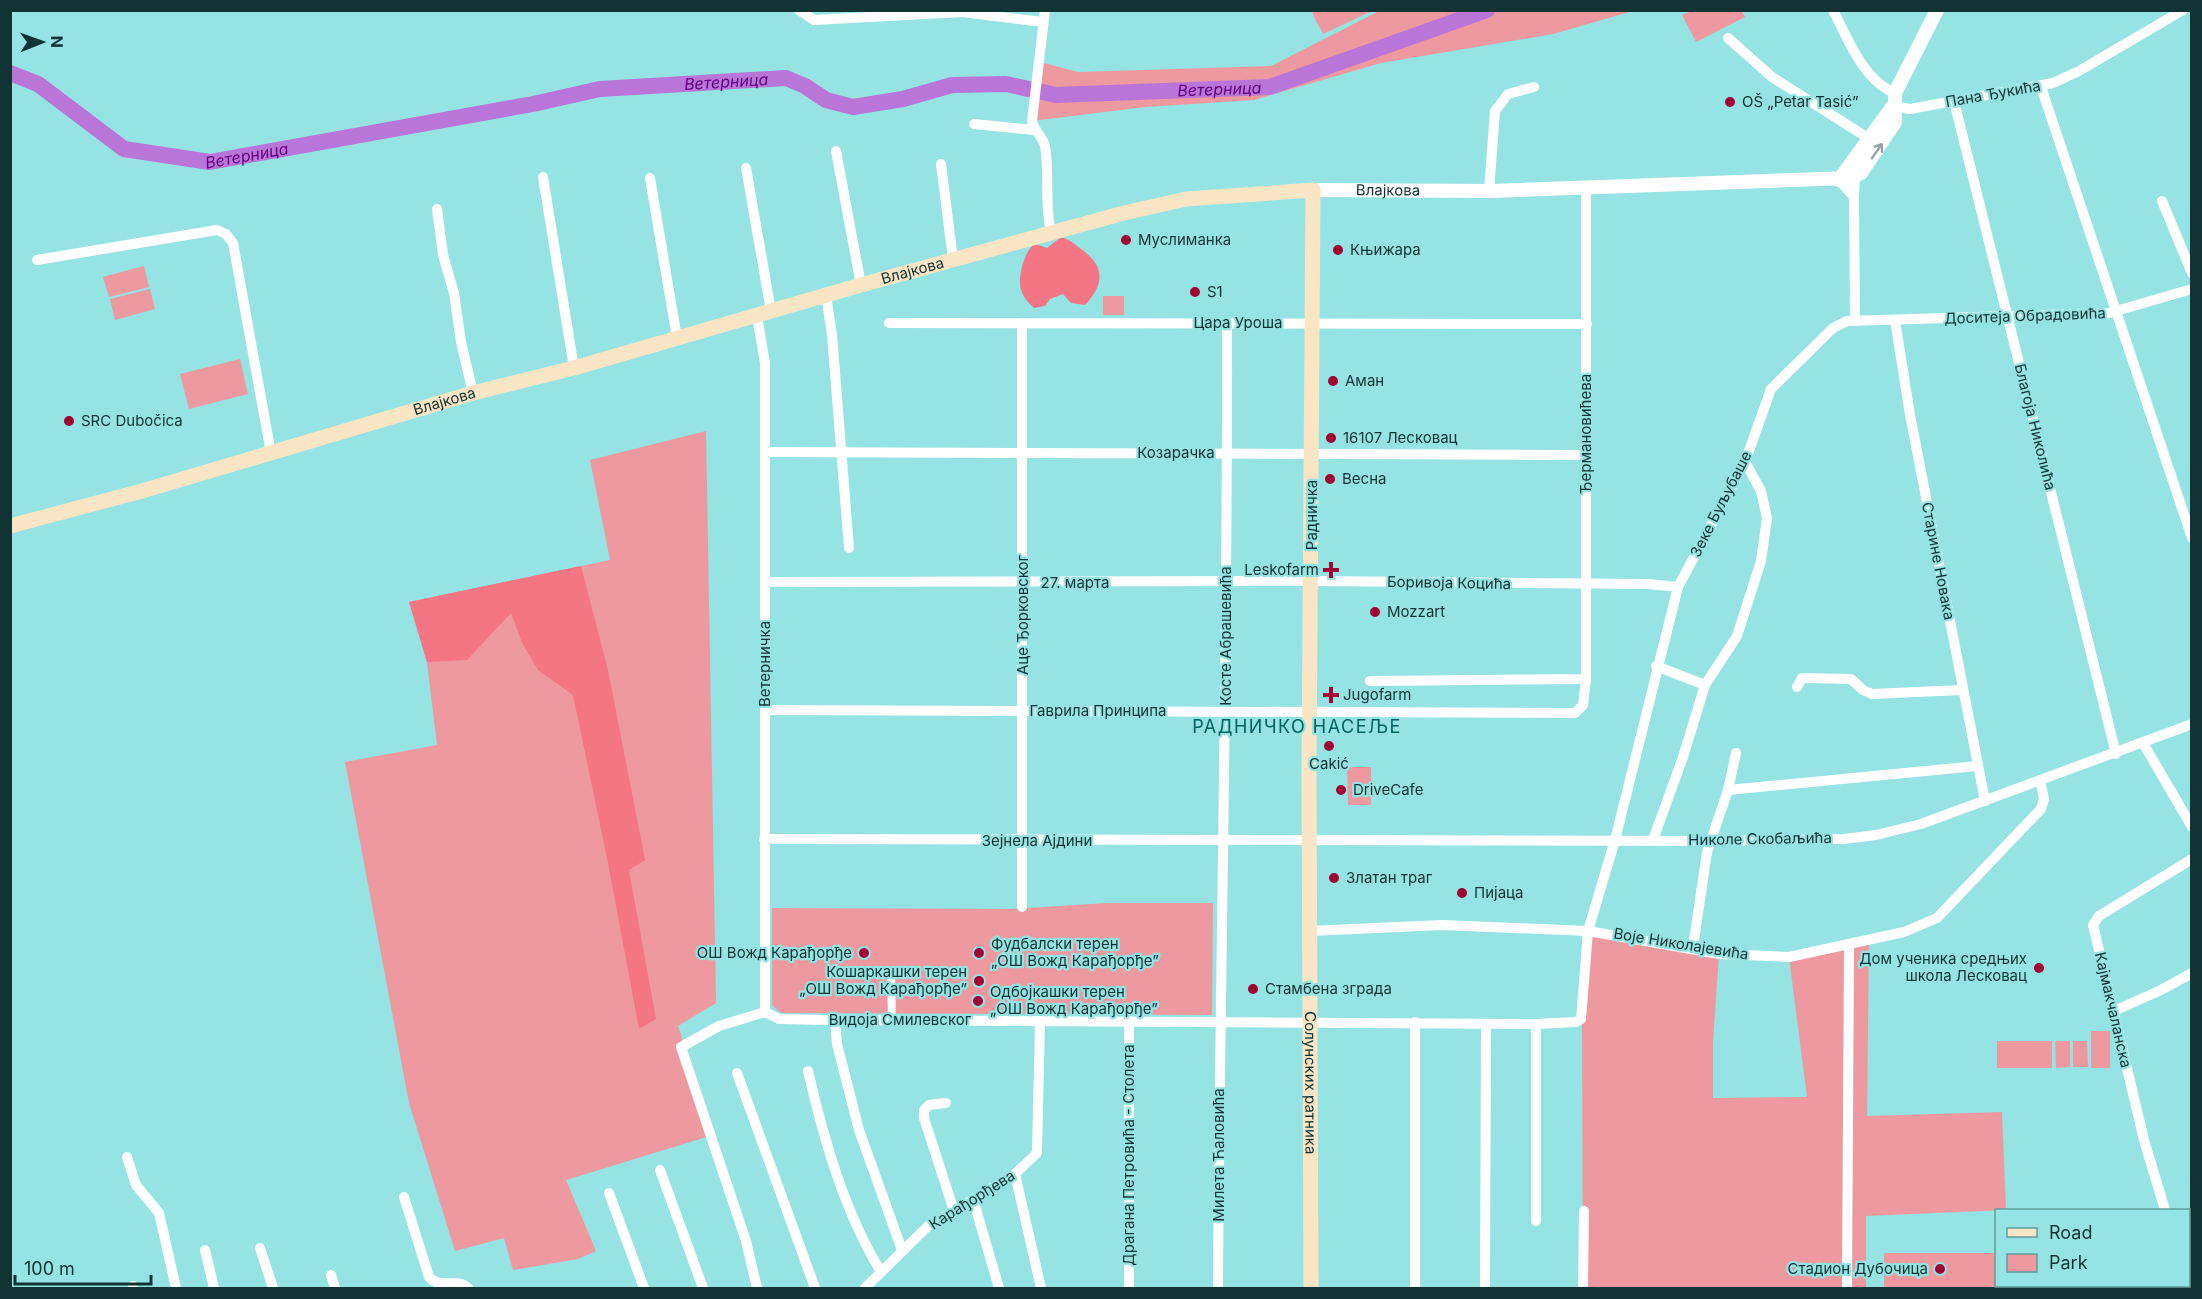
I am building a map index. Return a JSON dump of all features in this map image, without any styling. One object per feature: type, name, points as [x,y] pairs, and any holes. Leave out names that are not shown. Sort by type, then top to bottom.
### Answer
[{"type":"main road","name":"Влајкова","points":[[10,526],[271,453],[473,393],[574,368],[1051,232],[1186,199],[1313,190]]},
{"type":"main road","name":"Радничка","points":[[1310,840],[1313,190]]},
{"type":"main road","name":"Солунских ратника","points":[[1310,840],[1311,1288]]},
{"type":"street","points":[[799,10],[814,20],[962,12],[1044,16],[1033,126],[1045,144],[1047,214],[1051,232]]},
{"type":"street","points":[[1833,10],[1852,48],[1878,84],[1894,100],[1895,122],[1874,156],[1855,177],[1856,321]]},
{"type":"street","points":[[1854,197],[1839,180],[1894,100],[1937,10]]},
{"type":"street","name":"Пана Ђукића","points":[[1894,100],[1905,109],[2041,87],[2079,71],[2182,10]]},
{"type":"street","points":[[1728,38],[1772,77],[1868,138]]},
{"type":"street","points":[[1489,190],[1495,111],[1508,94],[1534,87]]},
{"type":"street","points":[[2041,87],[2192,538]]},
{"type":"street","name":"Благоја Николића","points":[[1954,101],[2116,754]]},
{"type":"street","points":[[974,124],[1033,126]]},
{"type":"street","points":[[836,151],[861,285]]},
{"type":"street","points":[[941,164],[953,259]]},
{"type":"street","name":"Ветерничка","points":[[746,168],[764,314],[766,452],[765,1012]]},
{"type":"street","points":[[543,177],[574,368]]},
{"type":"street","name":"Влајкова","points":[[1313,190],[1586,188],[1839,180],[1855,177]]},
{"type":"street","points":[[650,178],[677,338]]},
{"type":"street","name":"Ђермановићева","points":[[1575,713],[1583,705],[1586,679],[1586,188]]},
{"type":"street","points":[[2162,201],[2192,273]]},
{"type":"street","points":[[437,209],[443,255],[454,293],[461,342],[473,393]]},
{"type":"street","points":[[37,260],[217,230],[226,234],[233,243],[271,453]]},
{"type":"street","name":"Доситеја Обрадовића","points":[[1856,321],[2117,312],[2192,289]]},
{"type":"street","points":[[826,295],[832,335],[849,549]]},
{"type":"street","name":"Старине Новака","points":[[1895,320],[1910,416],[1985,801]]},
{"type":"street","name":"Зеке Буљубаше","points":[[1536,1024],[1576,1022],[1581,1019],[1588,931],[1615,840],[1656,666],[1678,587],[1745,462],[1771,389],[1833,328],[1840,323],[1856,321]]},
{"type":"street","name":"Аце Ђорковског","points":[[1022,322],[1022,908]]},
{"type":"street","name":"Цара Уроша","points":[[889,323],[1587,324]]},
{"type":"street","name":"Косте Абрашевића","points":[[1219,1022],[1226,711],[1227,323]]},
{"type":"street","name":"Козарачка","points":[[766,452],[1586,455]]},
{"type":"street","points":[[1653,840],[1683,757],[1705,685],[1742,621],[1761,561],[1767,530],[1761,492],[1745,462]]},
{"type":"street","name":"27. марта","points":[[765,582],[1312,581]]},
{"type":"street","name":"Боривоја Коцића","points":[[1312,581],[1586,584]]},
{"type":"street","points":[[1586,584],[1678,587]]},
{"type":"street","points":[[1656,666],[1705,685]]},
{"type":"street","points":[[1797,687],[1802,678],[1824,677],[1851,679],[1863,690],[1872,694],[1962,690]]},
{"type":"street","points":[[1370,681],[1586,679]]},
{"type":"street","name":"Гаврила Принципа","points":[[765,710],[1575,713]]},
{"type":"street","name":"Николе Скобаљића","points":[[1310,840],[1710,841],[1844,839],[1876,835],[1921,824],[2116,754],[2192,724]]},
{"type":"street","points":[[2143,742],[2192,826]]},
{"type":"street","points":[[1693,947],[1710,841],[1728,790],[1736,753]]},
{"type":"street","points":[[1728,790],[1977,766]]},
{"type":"street","name":"Воје Николајевића","points":[[1310,931],[1442,925],[1588,931],[1693,947],[1719,954],[1779,958],[1850,946],[1904,932],[1937,918],[2041,809],[2044,799],[2040,780]]},
{"type":"street","name":"Зејнела Ајдини","points":[[764,839],[1310,840]]},
{"type":"street","name":"Кајмакчаланска","points":[[2165,1209],[2144,1140],[2094,920],[2192,859]]},
{"type":"street","points":[[1847,1288],[1850,946]]},
{"type":"street","points":[[891,973],[892,1020]]},
{"type":"street","points":[[2114,1011],[2192,973]]},
{"type":"street","points":[[757,1288],[746,1241],[681,1047],[719,1026],[765,1012]]},
{"type":"street","name":"Видоја Смилевског","points":[[765,1012],[779,1019],[835,1020],[1536,1024]]},
{"type":"street","points":[[835,1020],[837,1044],[859,1130],[902,1250]]},
{"type":"street","name":"Карађорђева","points":[[865,1288],[927,1227],[1015,1174],[1037,1153],[1040,1021]]},
{"type":"street","name":"Драгана Петровића - Столета","points":[[1129,1021],[1129,1288]]},
{"type":"street","name":"Милета Ћаловића","points":[[1218,1288],[1219,1022]]},
{"type":"street","points":[[1415,1022],[1415,1288]]},
{"type":"street","points":[[1485,1288],[1486,1024]]},
{"type":"street","points":[[1536,1024],[1536,1221]]},
{"type":"street","points":[[808,1071],[817,1110],[845,1199],[857,1230],[881,1272]]},
{"type":"street","points":[[737,1073],[815,1288]]},
{"type":"street","points":[[946,1103],[930,1105],[924,1110],[924,1118],[954,1211]]},
{"type":"street","points":[[127,1157],[136,1185],[159,1213],[176,1288]]},
{"type":"street","points":[[660,1170],[703,1288]]},
{"type":"street","points":[[1015,1174],[1041,1288]]},
{"type":"street","points":[[609,1193],[644,1288]]},
{"type":"street","points":[[404,1197],[429,1277],[436,1283],[461,1283],[468,1288]]},
{"type":"street","points":[[973,1199],[999,1288]]},
{"type":"street","points":[[1583,1288],[1584,1211]]},
{"type":"street","points":[[260,1248],[273,1288]]},
{"type":"street","points":[[206,1250],[214,1288]]},
{"type":"street","points":[[331,1275],[335,1288]]},
{"type":"green space","points":[[1317,10],[1372,11],[1323,34],[1312,13]]},
{"type":"green space","points":[[1379,11],[1633,11],[1553,34],[1381,63],[1254,100],[1145,107],[1032,121],[1040,62],[1078,72],[1271,66]]},
{"type":"green space","points":[[1690,11],[1742,11],[1745,17],[1696,42],[1682,15]]},
{"type":"green space","points":[[144,266],[149,287],[109,297],[103,277]]},
{"type":"green space","points":[[150,289],[155,309],[115,320],[110,299]]},
{"type":"green space","points":[[1103,296],[1124,296],[1124,315],[1103,315]]},
{"type":"green space","points":[[240,359],[248,394],[189,409],[180,374]]},
{"type":"green space","points":[[706,431],[716,1003],[678,1026],[713,1135],[566,1180],[596,1251],[578,1259],[513,1270],[504,1238],[455,1251],[409,1103],[345,762],[437,745],[427,662],[409,602],[610,560],[590,460]]},
{"type":"green space","points":[[1347,767],[1371,767],[1371,805],[1348,805]]},
{"type":"green space","points":[[1108,903],[1213,903],[1212,1015],[781,1013],[772,1005],[772,908],[1010,909]]},
{"type":"green space","points":[[1588,931],[1719,954],[1713,1042],[1713,1098],[1807,1097],[1789,957],[1869,941],[1867,1116],[2002,1112],[2006,1209],[1866,1216],[1866,1288],[1583,1288],[1582,1026]]},
{"type":"green space","points":[[2091,1031],[2110,1031],[2110,1068],[2091,1068]]},
{"type":"green space","points":[[1997,1041],[2052,1041],[2052,1068],[1997,1068]]},
{"type":"green space","points":[[2055,1041],[2070,1041],[2070,1067],[2056,1068]]},
{"type":"green space","points":[[2073,1041],[2087,1041],[2088,1067],[2073,1067]]},
{"type":"green space","name":"Стадион Дубочица","points":[[1884,1253],[1995,1253],[1995,1287],[2087,1287],[2087,1288],[1884,1288]]},
{"type":"shaded area","points":[[1061,237],[1089,255],[1095,262],[1099,282],[1092,297],[1085,305],[1071,303],[1063,294],[1050,299],[1045,306],[1034,308],[1024,297],[1020,287],[1024,261],[1035,244],[1047,248]]},
{"type":"shaded area","points":[[581,566],[608,670],[645,860],[629,870],[656,1019],[639,1029],[573,695],[538,670],[522,643],[511,613],[467,660],[427,662],[409,602]]},
{"type":"waterway","name":"Ветерница","points":[[10,73],[38,84],[124,149],[210,162],[533,104],[600,89],[786,78],[805,86],[826,100],[853,107],[903,99],[952,85],[1006,84],[1056,95],[1270,87],[1487,10]]},
{"type":"place","name":"OŠ „Petar Tasić”","points":[[1730,102]]},
{"type":"place","name":"Муслиманка","points":[[1126,240]]},
{"type":"place","name":"Књижара","points":[[1338,250]]},
{"type":"place","name":"S1","points":[[1195,292]]},
{"type":"place","name":"Аман","points":[[1333,381]]},
{"type":"place","name":"SRC Dubočica","points":[[69,421]]},
{"type":"place","name":"16107 Лесковац","points":[[1331,438]]},
{"type":"place","name":"Весна","points":[[1330,479]]},
{"type":"place","name":"Leskofarm","points":[[1331,570]]},
{"type":"place","name":"Mozzart","points":[[1375,612]]},
{"type":"place","name":"Jugofarm","points":[[1331,695]]},
{"type":"place","name":"Cakić","points":[[1329,746]]},
{"type":"place","name":"DriveCafe","points":[[1341,790]]},
{"type":"place","name":"Златан траг","points":[[1334,878]]},
{"type":"place","name":"Пијаца","points":[[1462,893]]},
{"type":"place","name":"ОШ Вожд Карађорђе","points":[[864,953]]},
{"type":"place","name":"Фудбалски терен „ОШ Вожд Карађорђе”","points":[[979,953]]},
{"type":"place","name":"Дом ученика средњих школа Лесковац","points":[[2039,968]]},
{"type":"place","name":"Кошаркашки терен „ОШ Вожд Карађорђе”","points":[[979,981]]},
{"type":"place","name":"Стамбена зграда","points":[[1253,989]]},
{"type":"place","name":"Одбојкашки терен „ОШ Вожд Карађорђе”","points":[[978,1001]]},
{"type":"place","name":"Стадион Дубочица","points":[[1940,1269]]},
{"type":"district","name":"РАДНИЧКО НАСЕЉЕ","points":[[1297,727]]}]
